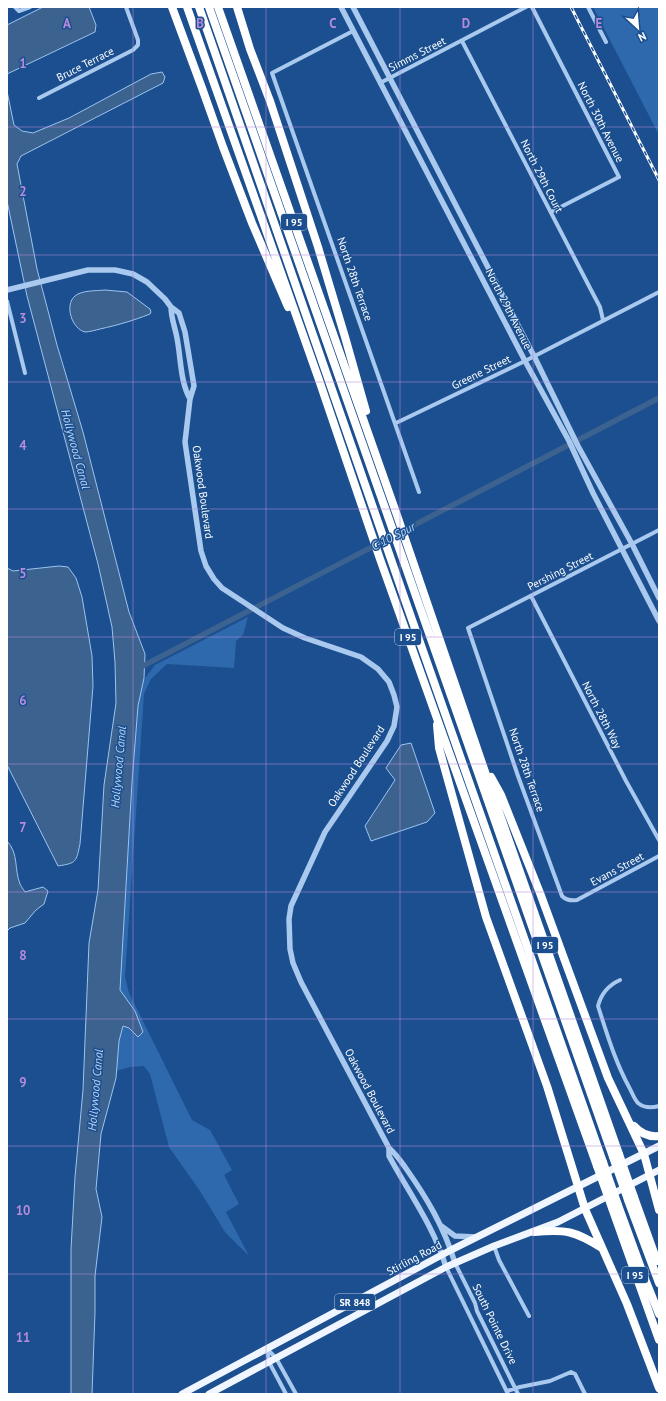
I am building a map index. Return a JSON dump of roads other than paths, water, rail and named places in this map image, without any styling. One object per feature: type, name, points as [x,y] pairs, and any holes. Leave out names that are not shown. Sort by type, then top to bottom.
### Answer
[{"type":"highway","points":[[172,7],[247,209],[319,380]]},
{"type":"highway","name":"I 95","points":[[187,7],[319,380],[380,559],[600,1164],[659,1340]]},
{"type":"highway","points":[[199,7],[600,1164]]},
{"type":"highway","points":[[209,7],[390,524],[403,547],[616,1155]]},
{"type":"highway","name":"I 95","points":[[218,7],[398,518],[403,547],[481,759],[631,1198],[659,1268]]},
{"type":"highway","points":[[236,7],[270,102],[318,247],[369,422],[369,437]]},
{"type":"highway","points":[[436,714],[439,748],[486,917],[547,1086],[585,1209],[627,1304],[659,1388]]},
{"type":"highway","points":[[481,759],[504,802],[540,893],[608,1078],[644,1154],[659,1210]]},
{"type":"highway","points":[[627,1118],[641,1133],[651,1137],[659,1136]]},
{"type":"highway","points":[[631,1198],[659,1283]]},
{"type":"highway","points":[[615,1207],[659,1314]]},
{"type":"highway","points":[[534,1232],[555,1230],[567,1231],[578,1234],[603,1248]]},
{"type":"main road","name":"Stirling Road","points":[[182,1394],[451,1250],[659,1146]]},
{"type":"main road","name":"Stirling Road","points":[[209,1394],[446,1267],[494,1246],[534,1232],[585,1209],[659,1170]]},
{"type":"street","points":[[14,7],[19,11],[30,7]]},
{"type":"street","name":"Bruce Terrace","points":[[39,98],[133,50],[138,46],[138,40],[126,7]]},
{"type":"street","name":"North 29th Avenue","points":[[341,7],[525,361],[632,544],[659,598]]},
{"type":"street","name":"North 29th Avenue","points":[[353,7],[534,356],[571,440]]},
{"type":"street","name":"Simms Street","points":[[380,83],[526,7]]},
{"type":"street","name":"North 30th Avenue","points":[[532,7],[619,177],[551,212]]},
{"type":"street","points":[[588,7],[606,42]]},
{"type":"street","name":"North 28th Terrace","points":[[353,31],[272,73],[419,492]]},
{"type":"street","name":"North 29th Court","points":[[462,41],[600,307],[603,320]]},
{"type":"street","name":"Oakwood Boulevard","points":[[7,290],[88,270],[115,270],[133,274],[148,282],[171,307],[180,313],[185,332],[194,386],[190,398],[186,442],[201,551],[206,566],[214,580],[222,588],[247,606],[283,628],[305,638],[361,657],[378,669],[389,682],[397,707],[394,726],[387,741],[321,840],[291,906],[288,930],[290,949],[301,982],[389,1148],[396,1154],[430,1205],[451,1250],[455,1263]]},
{"type":"street","name":"Greene Street","points":[[396,423],[525,361],[659,292]]},
{"type":"street","points":[[7,301],[25,373]]},
{"type":"street","name":"Oakwood Boulevard","points":[[171,307],[171,318],[177,336],[184,388],[190,398]]},
{"type":"street","name":"North 29th Avenue","points":[[575,447],[622,549],[659,620]]},
{"type":"street","name":"Pershing Street","points":[[468,628],[659,530]]},
{"type":"street","name":"North 28th Way","points":[[531,596],[626,781],[659,840]]},
{"type":"street","name":"North 28th Terrace","points":[[468,628],[560,894],[566,899],[573,901],[583,897]]},
{"type":"street","name":"Evans Street","points":[[583,897],[659,856]]},
{"type":"street","points":[[620,980],[604,992],[598,1006],[618,1064],[635,1098],[640,1104],[645,1106],[659,1106]]},
{"type":"street","name":"Oakwood Boulevard","points":[[389,1148],[389,1156],[415,1200],[442,1255],[446,1267]]},
{"type":"street","points":[[440,1225],[455,1236],[478,1237]]},
{"type":"street","points":[[494,1246],[501,1263],[529,1316]]},
{"type":"street","name":"South Pointe Drive","points":[[455,1263],[518,1394]]},
{"type":"street","name":"South Pointe Drive","points":[[446,1267],[508,1393]]},
{"type":"street","points":[[267,1349],[276,1358],[296,1394]]},
{"type":"street","points":[[267,1349],[268,1362],[286,1394]]},
{"type":"street","points":[[508,1393],[516,1388],[543,1383],[571,1372],[575,1374],[586,1394]]},
{"type":"water","points":[[43,7],[89,7],[96,25],[95,32],[7,74],[7,25]]},
{"type":"water","name":"Hollywood Canal","points":[[162,72],[165,77],[163,83],[21,156],[17,164],[37,269],[57,345],[83,432],[129,612],[145,654],[144,678],[138,706],[132,782],[120,990],[135,1011],[143,1032],[138,1037],[129,1028],[123,1026],[119,1041],[116,1078],[101,1134],[96,1189],[102,1217],[95,1276],[92,1394],[71,1394],[71,1249],[75,1177],[83,1090],[89,943],[98,890],[104,785],[116,703],[115,662],[112,627],[98,564],[27,296],[7,201],[7,91],[14,125],[22,131],[33,133],[69,118],[151,74]]},
{"type":"water","points":[[105,290],[127,292],[150,309],[150,314],[125,323],[92,331],[85,332],[80,330],[73,322],[71,316],[70,305],[72,300],[75,296],[81,293]]},
{"type":"water","points":[[59,566],[68,567],[76,578],[82,597],[92,656],[93,686],[78,855],[75,861],[58,866],[7,765],[7,568],[13,571]]},
{"type":"water","points":[[411,743],[435,813],[427,822],[371,841],[365,826],[395,780],[386,768],[401,745]]},
{"type":"water","points":[[7,841],[15,856],[18,878],[25,892],[43,887],[48,891],[44,904],[36,910],[25,923],[10,928],[7,931]]},
{"type":"waterway","name":"C-10 Spur","points":[[137,669],[659,398]]},
{"type":"railway","points":[[571,7],[659,180]]}]
